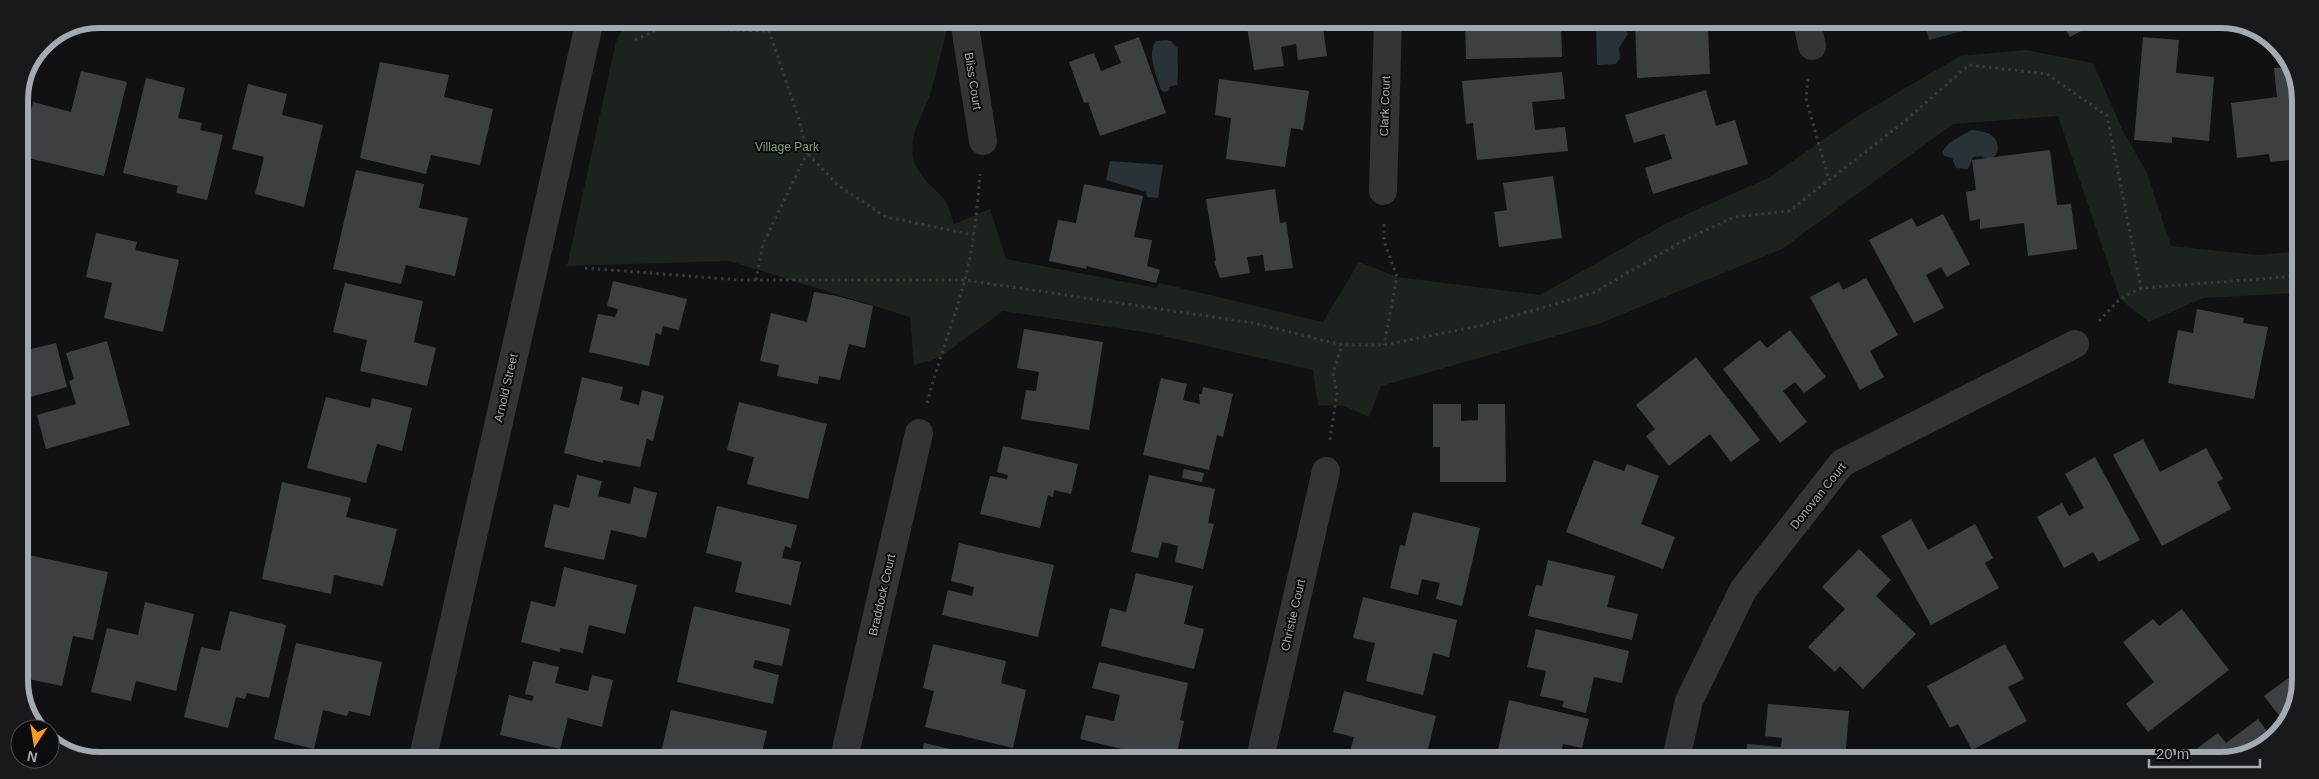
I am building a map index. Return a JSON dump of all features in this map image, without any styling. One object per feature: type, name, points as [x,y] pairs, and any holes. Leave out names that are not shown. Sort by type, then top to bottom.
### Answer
[{"type":"street","name":"Arnold Street","points":[[424,752],[588,28]]},
{"type":"street","name":"Bliss Court","points":[[965,28],[983,141]]},
{"type":"street","name":"Clark Court","points":[[1383,191],[1388,28]]},
{"type":"street","name":"Donovan Court","points":[[1678,752],[1689,701],[1743,590],[1842,463],[2076,344]]},
{"type":"street","name":"Braddock Court","points":[[845,752],[919,433]]},
{"type":"street","name":"Christie Court","points":[[1261,752],[1326,471]]},
{"type":"path","points":[[635,40],[661,28],[769,31],[799,119],[807,153],[839,186],[886,217],[974,235]]},
{"type":"path","points":[[1810,34],[1806,98],[1830,180]]},
{"type":"path","points":[[585,268],[756,280],[965,280],[1254,323],[1342,345],[1384,345],[1479,326],[1593,293],[1680,242],[1734,217],[1789,211],[1900,125],[1969,65],[2048,74],[2107,116],[2141,288]]},
{"type":"path","points":[[919,433],[939,358],[965,280],[974,235],[983,141]]},
{"type":"path","points":[[756,280],[763,244],[807,153]]},
{"type":"path","points":[[1383,191],[1384,241],[1397,277],[1384,345]]},
{"type":"path","points":[[2076,344],[2120,299],[2141,288],[2291,277]]},
{"type":"path","points":[[1326,471],[1337,393],[1333,373],[1342,345]]},
{"type":"green space","name":"Village Park","points":[[623,28],[947,28],[931,91],[917,126],[912,145],[915,164],[928,183],[946,202],[954,224],[990,209],[1006,259],[1157,288],[1159,283],[1323,322],[1359,262],[1397,277],[1540,295],[1665,224],[1768,178],[1861,114],[1960,56],[2026,50],[2093,63],[2123,131],[2147,173],[2171,246],[2259,255],[2291,252],[2291,293],[2203,298],[2149,322],[2120,299],[2058,116],[1953,124],[1782,249],[1601,323],[1381,386],[1369,417],[1344,406],[1318,405],[1313,370],[1150,333],[1003,311],[939,358],[914,365],[910,317],[729,261],[567,266],[616,42]]},
{"type":"shaded area","points":[[1596,28],[1625,28],[1628,34],[1619,48],[1620,58],[1616,64],[1597,65]]},
{"type":"shaded area","points":[[1926,28],[1974,28],[1929,40]]},
{"type":"shaded area","points":[[1156,41],[1171,41],[1178,49],[1178,76],[1177,85],[1169,87],[1168,91],[1164,92],[1161,90],[1155,72],[1152,52]]},
{"type":"shaded area","points":[[1971,130],[1991,135],[1998,145],[1997,153],[1988,160],[1981,156],[1973,157],[1967,169],[1956,168],[1952,158],[1944,156],[1942,152],[1949,143]]},
{"type":"shaded area","points":[[1110,161],[1163,165],[1158,198],[1147,197],[1146,192],[1106,180]]},
{"type":"building","points":[[1247,28],[1323,28],[1327,56],[1298,60],[1296,44],[1281,47],[1284,66],[1254,70]]},
{"type":"building","points":[[1465,28],[1561,28],[1562,57],[1466,59]]},
{"type":"building","points":[[1635,28],[1708,29],[1710,74],[1637,78]]},
{"type":"building","points":[[2065,28],[2087,28],[2070,37]]},
{"type":"building","points":[[1139,37],[1166,113],[1100,136],[1088,102],[1084,103],[1069,62],[1094,53],[1101,71],[1121,63],[1114,46]]},
{"type":"building","points":[[2143,37],[2179,40],[2176,73],[2214,77],[2209,141],[2172,137],[2172,143],[2134,140]]},
{"type":"building","points":[[380,62],[449,75],[444,97],[493,109],[480,165],[431,155],[426,174],[360,158]]},
{"type":"building","points":[[2284,67],[2289,81],[2291,95],[2291,160],[2270,162],[2269,154],[2237,158],[2231,103],[2277,97],[2274,68]]},
{"type":"building","points":[[81,71],[127,82],[104,176],[28,158],[28,123],[33,102],[71,112]]},
{"type":"building","points":[[1562,72],[1565,99],[1532,102],[1535,130],[1565,127],[1568,151],[1477,160],[1473,123],[1466,124],[1462,81]]},
{"type":"building","points":[[146,78],[185,88],[178,118],[202,123],[200,130],[223,135],[207,200],[176,193],[178,186],[123,173]]},
{"type":"building","points":[[1219,79],[1309,91],[1303,130],[1291,128],[1285,167],[1226,159],[1231,118],[1215,115]]},
{"type":"building","points":[[248,84],[287,94],[282,115],[323,125],[304,207],[255,194],[264,157],[232,149]]},
{"type":"building","points":[[1706,90],[1716,126],[1735,120],[1748,164],[1653,194],[1645,168],[1672,159],[1664,134],[1634,143],[1625,115]]},
{"type":"building","points":[[2050,150],[2057,205],[2071,204],[2077,249],[2028,256],[2024,223],[1980,229],[1980,219],[1970,221],[1966,192],[1976,190],[1972,160]]},
{"type":"building","points":[[356,170],[424,184],[419,208],[468,218],[455,276],[406,265],[401,284],[333,269]]},
{"type":"building","points":[[1553,176],[1562,238],[1499,247],[1494,212],[1507,210],[1503,183]]},
{"type":"building","points":[[1084,184],[1143,196],[1134,237],[1152,240],[1147,266],[1160,270],[1156,283],[1086,266],[1087,269],[1049,261],[1058,220],[1076,223]]},
{"type":"building","points":[[1275,189],[1280,223],[1286,222],[1293,268],[1265,271],[1263,255],[1247,257],[1250,273],[1220,278],[1214,261],[1216,260],[1206,199]]},
{"type":"building","points":[[1943,214],[1970,264],[1947,277],[1941,267],[1926,275],[1944,308],[1914,323],[1869,240],[1912,218],[1917,227]]},
{"type":"building","points":[[96,233],[137,242],[135,250],[179,260],[163,332],[104,318],[112,283],[86,277]]},
{"type":"building","points":[[1866,278],[1898,335],[1870,351],[1884,377],[1860,390],[1810,297],[1839,282],[1843,290]]},
{"type":"building","points":[[613,281],[687,299],[679,330],[663,326],[661,335],[656,333],[649,366],[589,352],[598,314],[615,317],[618,309],[607,306]]},
{"type":"building","points":[[345,283],[423,301],[414,342],[436,348],[427,386],[360,371],[367,340],[333,332]]},
{"type":"building","points":[[814,292],[873,306],[865,348],[849,344],[840,380],[819,376],[818,384],[777,376],[779,365],[760,361],[771,313],[807,322]]},
{"type":"building","points":[[2197,309],[2244,318],[2243,323],[2268,327],[2254,399],[2168,383],[2178,330],[2193,333]]},
{"type":"building","points":[[1024,329],[1103,342],[1089,430],[1021,419],[1026,390],[1036,391],[1039,372],[1017,368]]},
{"type":"building","points":[[1790,330],[1826,377],[1804,393],[1795,382],[1783,391],[1807,422],[1780,443],[1723,369],[1760,340],[1767,348]]},
{"type":"building","points":[[107,341],[130,425],[46,449],[37,415],[76,404],[69,381],[74,379],[66,353]]},
{"type":"building","points":[[56,343],[67,387],[30,397],[28,389],[28,350]]},
{"type":"building","points":[[1696,357],[1760,440],[1731,462],[1710,434],[1669,466],[1646,436],[1655,429],[1636,405]]},
{"type":"building","points":[[582,377],[623,387],[620,400],[639,405],[642,390],[664,396],[653,441],[647,439],[640,467],[603,460],[603,463],[564,453]]},
{"type":"building","points":[[1161,378],[1187,384],[1183,400],[1200,404],[1199,394],[1202,394],[1203,387],[1233,394],[1223,437],[1217,435],[1209,470],[1143,455]]},
{"type":"building","points":[[326,397],[370,408],[372,398],[412,408],[402,451],[377,444],[366,483],[307,468]]},
{"type":"building","points":[[739,402],[827,424],[808,499],[747,484],[754,457],[727,450]]},
{"type":"building","points":[[1433,404],[1461,404],[1461,421],[1478,420],[1478,404],[1505,404],[1506,482],[1440,482],[1440,447],[1433,447]]},
{"type":"building","points":[[2143,439],[2160,472],[2206,448],[2223,479],[2217,482],[2231,509],[2162,546],[2113,455]]},
{"type":"building","points":[[1003,446],[1078,464],[1071,494],[1054,490],[1053,497],[1048,495],[1040,528],[980,514],[990,476],[1007,479],[1008,475],[997,472]]},
{"type":"building","points":[[2095,457],[2140,540],[2099,562],[2093,552],[2064,568],[2037,517],[2062,503],[2069,516],[2084,508],[2065,474]]},
{"type":"building","points":[[1594,460],[1624,471],[1627,464],[1659,476],[1641,524],[1675,537],[1663,569],[1566,532]]},
{"type":"building","points":[[1184,469],[1204,473],[1202,482],[1182,478]]},
{"type":"building","points":[[577,475],[602,481],[598,496],[630,504],[634,487],[657,493],[646,538],[611,530],[604,560],[544,547],[554,504],[569,508]]},
{"type":"building","points":[[1149,475],[1215,489],[1208,523],[1214,524],[1203,569],[1175,562],[1178,546],[1162,542],[1158,558],[1131,552]]},
{"type":"building","points":[[282,482],[351,498],[346,517],[397,529],[383,586],[334,575],[331,594],[262,579]]},
{"type":"building","points":[[717,506],[797,525],[791,548],[785,546],[782,558],[801,562],[791,605],[735,592],[742,562],[706,553]]},
{"type":"building","points":[[1413,512],[1480,528],[1462,606],[1436,599],[1440,583],[1422,579],[1418,595],[1390,588],[1400,545],[1405,546]]},
{"type":"building","points":[[1911,519],[1928,550],[1975,524],[1993,558],[1985,563],[1999,588],[1931,625],[1881,536]]},
{"type":"building","points":[[959,543],[1054,565],[1038,637],[942,615],[948,590],[972,596],[974,587],[951,581]]},
{"type":"building","points":[[1859,549],[1891,580],[1876,596],[1916,634],[1863,689],[1840,666],[1835,672],[1808,647],[1845,609],[1822,587]]},
{"type":"building","points":[[28,555],[108,572],[93,640],[73,636],[62,686],[28,679]]},
{"type":"building","points":[[1548,560],[1615,576],[1607,607],[1638,614],[1632,640],[1528,616],[1536,585],[1542,586]]},
{"type":"building","points":[[564,567],[637,585],[625,634],[589,625],[583,653],[560,648],[560,652],[521,642],[531,601],[555,607]]},
{"type":"building","points":[[1136,573],[1193,586],[1184,624],[1204,629],[1194,669],[1101,646],[1110,608],[1126,612]]},
{"type":"building","points":[[1363,597],[1457,620],[1449,657],[1433,653],[1423,695],[1366,681],[1375,643],[1353,638]]},
{"type":"building","points":[[145,602],[194,614],[176,691],[136,681],[131,701],[91,692],[107,628],[138,635]]},
{"type":"building","points":[[694,606],[790,629],[782,666],[755,660],[753,668],[779,675],[773,704],[677,682]]},
{"type":"building","points":[[2182,609],[2229,670],[2148,732],[2126,704],[2154,682],[2123,642],[2153,619],[2159,626]]},
{"type":"building","points":[[230,611],[286,625],[269,698],[247,693],[245,699],[236,697],[228,728],[184,717],[201,647],[220,651]]},
{"type":"building","points":[[1536,629],[1629,651],[1622,683],[1594,677],[1586,713],[1562,707],[1564,701],[1540,696],[1546,671],[1527,667]]},
{"type":"building","points":[[296,643],[382,662],[370,716],[349,711],[347,716],[323,710],[314,749],[274,739]]},
{"type":"building","points":[[933,644],[1006,661],[1001,683],[1026,690],[1013,748],[925,727],[934,691],[923,688]]},
{"type":"building","points":[[2005,644],[2024,679],[2008,687],[2027,721],[1972,750],[1958,724],[1950,728],[1927,686]]},
{"type":"building","points":[[533,661],[559,667],[555,683],[588,691],[592,675],[613,680],[602,727],[568,718],[560,749],[500,735],[509,695],[532,701],[534,696],[525,694]]},
{"type":"building","points":[[1099,662],[1188,683],[1180,720],[1184,721],[1177,752],[1134,752],[1080,739],[1086,715],[1114,721],[1120,695],[1092,688]]},
{"type":"building","points":[[2292,677],[2288,702],[2280,717],[2264,696]]},
{"type":"building","points":[[1344,691],[1436,716],[1427,752],[1411,749],[1410,752],[1350,752],[1354,737],[1333,732]]},
{"type":"building","points":[[1509,700],[1589,719],[1582,748],[1563,744],[1562,752],[1498,752]]},
{"type":"building","points":[[1768,704],[1849,711],[1846,752],[1746,752],[1747,744],[1781,747],[1782,738],[1765,736]]},
{"type":"building","points":[[671,710],[767,731],[762,752],[661,752]]},
{"type":"building","points":[[2258,719],[2268,732],[2263,737],[2242,748],[2219,752],[2192,752],[2218,733],[2226,743]]},
{"type":"building","points":[[924,743],[963,752],[922,752]]}]
